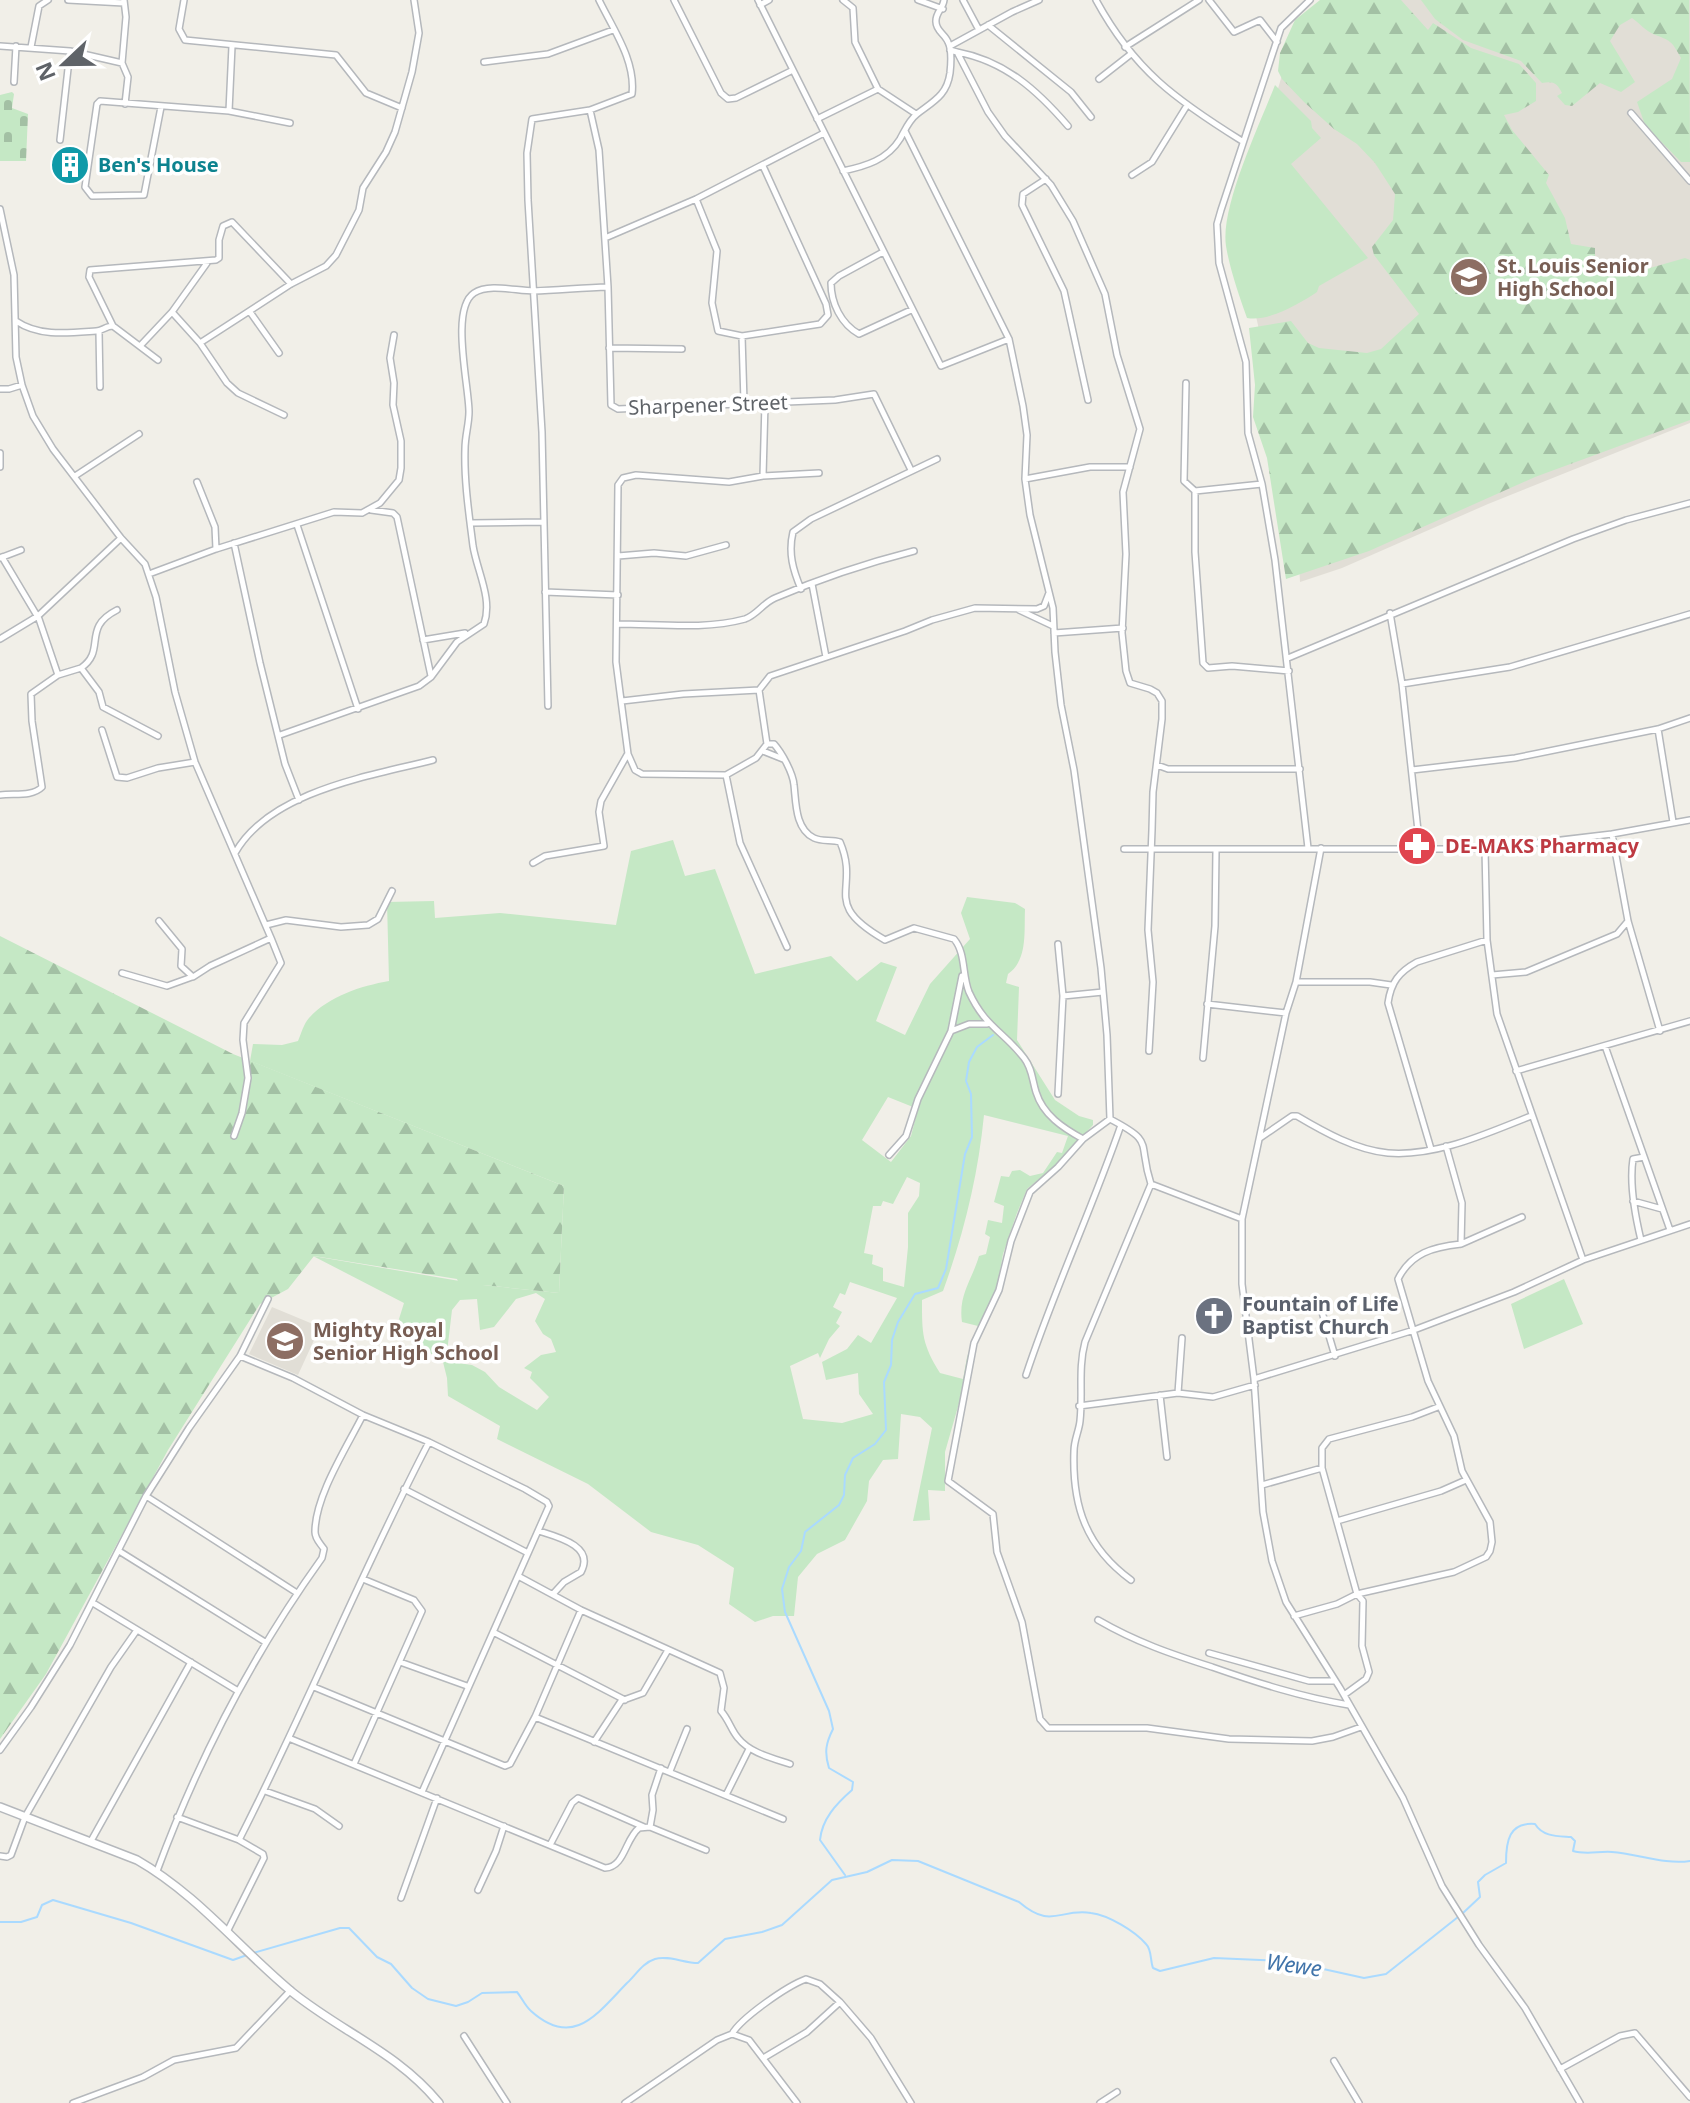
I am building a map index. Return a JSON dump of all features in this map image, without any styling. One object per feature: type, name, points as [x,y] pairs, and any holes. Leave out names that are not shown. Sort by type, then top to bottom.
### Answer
[{"type":"street","points":[[31,47],[39,6],[48,0]]},
{"type":"street","points":[[68,0],[124,2],[126,17],[122,63],[128,77],[125,104]]},
{"type":"street","points":[[184,0],[179,29],[185,40],[336,55],[366,93],[402,108]]},
{"type":"street","points":[[200,343],[291,284],[326,266],[336,255],[359,210],[363,188],[386,152],[402,108],[419,33],[414,0]]},
{"type":"street","points":[[548,706],[542,432],[532,291],[527,153],[532,119],[590,110],[632,94],[633,73],[599,0]]},
{"type":"street","points":[[674,0],[721,93],[728,99],[793,70]]},
{"type":"street","points":[[769,0],[759,2],[941,366],[1009,339]]},
{"type":"street","points":[[843,0],[853,8],[855,42],[878,89],[916,114]]},
{"type":"street","points":[[918,0],[943,9]]},
{"type":"street","points":[[944,0],[943,9],[936,16],[936,26],[988,112],[1005,136],[1046,179],[1073,221],[1105,294],[1117,355],[1140,429],[1123,492],[1126,554],[1123,628],[1126,671],[1130,683],[1150,689],[1162,701],[1153,792],[1148,930],[1153,982],[1149,1051]]},
{"type":"street","points":[[963,0],[979,30]]},
{"type":"street","points":[[843,171],[865,166],[895,147],[916,114],[931,106],[945,91],[952,50],[979,30],[1039,0]]},
{"type":"street","points":[[1096,0],[1125,47],[1147,73],[1186,107],[1242,141]]},
{"type":"street","points":[[1125,47],[1199,0]]},
{"type":"street","points":[[1209,0],[1234,32],[1260,20],[1277,42]]},
{"type":"street","points":[[1308,848],[1288,658],[1262,484],[1248,433],[1246,362],[1239,327],[1219,263],[1217,224],[1242,141],[1284,23],[1310,0]]},
{"type":"street","points":[[988,25],[1071,92],[1091,117]]},
{"type":"street","points":[[484,62],[548,54],[613,30]]},
{"type":"street","points":[[0,46],[70,51],[122,63]]},
{"type":"street","points":[[14,82],[16,46]]},
{"type":"street","points":[[229,111],[232,46]]},
{"type":"street","points":[[952,50],[988,60],[1010,71],[1049,104],[1068,126]]},
{"type":"street","points":[[60,140],[70,51]]},
{"type":"street","points":[[1099,79],[1131,54]]},
{"type":"street","points":[[817,119],[878,89]]},
{"type":"street","points":[[161,107],[144,195],[92,196],[85,187],[97,104],[102,101],[229,111],[290,123]]},
{"type":"street","points":[[1132,175],[1152,162],[1186,107]]},
{"type":"street","name":"Sharpener Street","points":[[590,110],[599,150],[608,287],[611,405],[618,409],[765,403],[835,400],[874,394],[911,470]]},
{"type":"street","points":[[1631,113],[1690,181]]},
{"type":"street","points":[[905,131],[1009,339],[1027,435],[1025,479],[1030,515],[1049,593],[1061,705],[1082,825],[1103,992],[1110,1119]]},
{"type":"street","points":[[605,238],[696,199],[824,133]]},
{"type":"street","points":[[696,199],[717,251],[712,303],[718,331],[742,336],[820,324],[828,315],[763,166]]},
{"type":"street","points":[[1685,173],[1690,167]]},
{"type":"street","points":[[1046,179],[1023,194],[1022,205],[1064,291],[1088,400]]},
{"type":"street","points":[[0,209],[14,275],[16,357],[33,416],[53,449],[121,538],[139,555],[149,574],[175,692],[195,762],[281,963],[244,1023],[248,1078],[234,1136]]},
{"type":"street","points":[[158,360],[113,326],[89,277],[90,270],[207,262],[219,258],[223,226],[232,222],[291,284]]},
{"type":"street","points":[[883,252],[831,283],[833,299],[842,320],[859,334],[911,310]]},
{"type":"street","points":[[140,346],[172,312],[207,262]]},
{"type":"street","points":[[280,735],[419,686],[431,677],[457,642],[484,624],[487,609],[473,547],[465,448],[469,412],[462,325],[466,301],[476,292],[497,289],[532,291],[608,287]]},
{"type":"street","points":[[172,312],[200,343],[227,383],[238,393],[284,415]]},
{"type":"street","points":[[250,312],[279,353]]},
{"type":"street","points":[[16,321],[40,332],[99,332]]},
{"type":"street","points":[[99,332],[113,326]]},
{"type":"street","points":[[99,332],[100,387]]},
{"type":"street","points":[[149,574],[227,545],[334,512],[362,513],[380,503],[399,480],[401,468],[401,441],[393,405],[390,358],[394,335]]},
{"type":"street","points":[[742,336],[744,402]]},
{"type":"street","points":[[609,348],[682,349]]},
{"type":"street","points":[[1186,383],[1183,466],[1184,481],[1195,491],[1195,552],[1203,663],[1208,668],[1232,666],[1289,671]]},
{"type":"street","points":[[0,389],[22,385]]},
{"type":"street","points":[[763,476],[765,403]]},
{"type":"street","points":[[75,476],[139,434]]},
{"type":"street","points":[[0,453],[0,467]]},
{"type":"street","points":[[801,589],[793,570],[790,545],[793,532],[811,519],[937,459]]},
{"type":"street","points":[[1025,479],[1090,467],[1130,467]]},
{"type":"street","points":[[819,473],[763,476],[729,482],[651,475],[623,478],[618,485],[616,662],[628,754],[635,770],[642,774],[726,775],[756,758],[767,744],[759,690],[770,676],[975,608],[1041,608],[1049,593]]},
{"type":"street","points":[[197,482],[217,536],[216,549]]},
{"type":"street","points":[[1195,491],[1262,484]]},
{"type":"street","points":[[1288,658],[1573,539],[1626,520],[1690,503]]},
{"type":"street","points":[[371,510],[393,513],[397,517],[431,677]]},
{"type":"street","points":[[471,523],[544,522]]},
{"type":"street","points":[[297,525],[358,709]]},
{"type":"street","points":[[217,536],[227,545]]},
{"type":"street","points":[[0,639],[38,616],[121,538]]},
{"type":"street","points":[[234,543],[246,607],[285,764],[299,800]]},
{"type":"street","points":[[618,556],[654,553],[686,556],[726,545]]},
{"type":"street","points":[[21,550],[1,557],[38,616],[58,675]]},
{"type":"street","points":[[617,624],[717,624],[741,620],[753,616],[772,599],[914,551]]},
{"type":"street","points":[[812,584],[826,657]]},
{"type":"street","points":[[545,592],[618,595]]},
{"type":"street","points":[[0,795],[38,792],[42,787],[31,694],[58,675],[81,668],[92,656],[100,622],[117,610]]},
{"type":"street","points":[[1018,610],[1054,630],[1123,628]]},
{"type":"street","points":[[1390,613],[1402,684],[1420,849]]},
{"type":"street","points":[[1402,684],[1510,667],[1690,614]]},
{"type":"street","points":[[423,640],[468,633]]},
{"type":"street","points":[[81,668],[99,692],[103,707],[158,736]]},
{"type":"street","points":[[622,701],[759,690]]},
{"type":"street","points":[[1412,770],[1515,758],[1658,729],[1690,718]]},
{"type":"street","points":[[1658,729],[1673,822]]},
{"type":"street","points":[[102,730],[117,777],[127,778],[158,768],[195,762]]},
{"type":"street","points":[[767,744],[774,744],[794,784],[795,805],[806,831],[814,838],[836,840],[843,848],[848,873],[844,893],[850,914],[885,940],[914,928],[954,939],[960,950],[970,992],[988,1024],[1010,1042],[1027,1062],[1036,1093],[1046,1111],[1060,1125],[1083,1139]]},
{"type":"street","points":[[763,751],[783,760]]},
{"type":"street","points":[[533,863],[545,856],[604,846],[599,812],[601,801],[628,754]]},
{"type":"street","points":[[235,854],[259,824],[285,806],[347,783],[433,760]]},
{"type":"street","points":[[1157,765],[1168,769],[1300,769]]},
{"type":"street","points":[[726,775],[740,843],[787,947]]},
{"type":"street","points":[[1124,849],[1485,849],[1612,834],[1690,820]]},
{"type":"street","points":[[1612,834],[1628,921],[1660,1031]]},
{"type":"street","points":[[1321,848],[1296,982],[1286,1013],[1242,1219],[1242,1284],[1267,1539],[1279,1583],[1294,1616],[1403,1798],[1442,1886],[1525,2008],[1580,2103]]},
{"type":"street","points":[[1485,849],[1487,940],[1497,1014],[1583,1260]]},
{"type":"street","points":[[1203,1058],[1215,926],[1216,851]]},
{"type":"street","points":[[266,925],[286,920],[341,927],[368,925],[378,919],[392,891]]},
{"type":"street","points":[[159,921],[182,949],[181,966],[193,977]]},
{"type":"street","points":[[1492,975],[1526,972],[1617,934],[1628,921]]},
{"type":"street","points":[[1617,934],[1633,937]]},
{"type":"street","points":[[122,973],[167,986],[193,977],[271,938]]},
{"type":"street","points":[[1431,1149],[1388,1003],[1391,985],[1417,962],[1487,940]]},
{"type":"street","points":[[1058,944],[1063,996],[1058,1094]]},
{"type":"street","points":[[889,1155],[906,1136],[918,1099],[951,1031],[963,971]]},
{"type":"street","points":[[1296,982],[1391,985]]},
{"type":"street","points":[[1063,996],[1103,992]]},
{"type":"street","points":[[1207,1004],[1286,1013]]},
{"type":"street","points":[[1516,1071],[1690,1021]]},
{"type":"street","points":[[951,1031],[969,1024],[988,1024]]},
{"type":"street","points":[[1605,1046],[1670,1230]]},
{"type":"street","points":[[1260,1138],[1292,1116],[1297,1116],[1365,1148],[1392,1153],[1446,1146],[1531,1116]]},
{"type":"street","points":[[1110,1119],[1140,1137],[1151,1184],[1085,1342],[1080,1363],[1080,1424],[1074,1451],[1075,1474],[1086,1528],[1102,1555],[1131,1580]]},
{"type":"street","points":[[1110,1119],[1083,1139],[1058,1167],[1035,1185],[1026,1200],[1011,1241],[999,1290],[974,1343],[947,1474],[950,1485],[993,1514],[997,1552],[1022,1622],[1040,1719],[1048,1728],[1056,1730],[1147,1728],[1229,1739],[1312,1741],[1361,1727]]},
{"type":"street","points":[[1026,1375],[1121,1125]]},
{"type":"street","points":[[1446,1146],[1462,1203],[1461,1244]]},
{"type":"street","points":[[1641,1240],[1633,1201],[1632,1160],[1644,1157]]},
{"type":"street","points":[[1151,1184],[1242,1219]]},
{"type":"street","points":[[1633,1201],[1662,1209]]},
{"type":"street","points":[[1294,1616],[1337,1604],[1357,1594],[1441,1576],[1486,1557],[1492,1542],[1490,1522],[1466,1480],[1454,1436],[1438,1407],[1399,1286],[1400,1274],[1419,1254],[1437,1247],[1461,1244],[1522,1217]]},
{"type":"street","points":[[1079,1406],[1178,1393],[1219,1397],[1254,1382],[1414,1330],[1514,1292],[1583,1260],[1690,1224]]},
{"type":"street","points":[[0,1750],[31,1707],[93,1603],[146,1496],[240,1356],[268,1299]]},
{"type":"street","points":[[1322,1312],[1335,1356]]},
{"type":"street","points":[[1178,1393],[1182,1338]]},
{"type":"street","points":[[240,1356],[293,1378],[363,1415],[429,1442],[547,1502],[548,1512],[467,1686],[422,1792]]},
{"type":"street","points":[[1160,1395],[1167,1457]]},
{"type":"street","points":[[1344,1695],[1366,1679],[1369,1672],[1362,1646],[1363,1601],[1357,1594],[1322,1468],[1322,1448],[1329,1439],[1438,1407]]},
{"type":"street","points":[[157,1871],[202,1760],[238,1691],[265,1642],[322,1558],[324,1549],[315,1532],[321,1499],[363,1415]]},
{"type":"street","points":[[239,1840],[291,1739],[404,1489],[429,1442]]},
{"type":"street","points":[[1262,1485],[1322,1468]]},
{"type":"street","points":[[1337,1521],[1441,1491],[1466,1480]]},
{"type":"street","points":[[404,1489],[528,1553]]},
{"type":"street","points":[[146,1496],[297,1593]]},
{"type":"street","points":[[539,1531],[573,1544],[581,1550],[585,1559],[581,1572],[564,1582],[553,1594]]},
{"type":"street","points":[[119,1551],[265,1642]]},
{"type":"street","points":[[518,1576],[581,1610],[720,1673],[724,1688],[721,1711],[736,1735],[749,1749],[790,1764]]},
{"type":"street","points":[[354,1764],[422,1611],[420,1605],[363,1579]]},
{"type":"street","points":[[93,1603],[238,1691]]},
{"type":"street","points":[[314,1687],[505,1766],[510,1764],[535,1717],[581,1610]]},
{"type":"street","points":[[1098,1620],[1156,1650],[1286,1692],[1350,1705]]},
{"type":"street","points":[[0,1856],[11,1855],[25,1817],[111,1667],[137,1630]]},
{"type":"street","points":[[493,1632],[625,1700]]},
{"type":"street","points":[[594,1742],[621,1701],[643,1693],[669,1650]]},
{"type":"street","points":[[1209,1653],[1309,1681],[1335,1681]]},
{"type":"street","points":[[91,1841],[191,1662]]},
{"type":"street","points":[[400,1662],[467,1686]]},
{"type":"street","points":[[535,1717],[783,1819]]},
{"type":"street","points":[[670,1771],[687,1729]]},
{"type":"street","points":[[291,1739],[605,1868],[612,1868],[619,1862],[633,1832],[648,1827]]},
{"type":"street","points":[[726,1795],[749,1749]]},
{"type":"street","points":[[648,1827],[653,1810],[652,1795],[661,1768]]},
{"type":"street","points":[[264,1791],[315,1809],[339,1826]]},
{"type":"street","points":[[401,1898],[437,1798]]},
{"type":"street","points":[[550,1845],[572,1803],[578,1798],[706,1850]]},
{"type":"street","points":[[0,1807],[91,1841],[157,1871],[228,1930],[291,1990],[339,2026],[401,2063],[439,2103]]},
{"type":"street","points":[[177,1817],[239,1840],[260,1850],[264,1858],[228,1930]]},
{"type":"street","points":[[478,1890],[504,1826]]},
{"type":"street","points":[[625,2103],[717,2040],[732,2034],[739,2024],[768,2001],[806,1979],[820,1984],[840,2002],[871,2038],[911,2103]]},
{"type":"street","points":[[73,2103],[143,2077],[174,2060],[236,2048],[291,1990]]},
{"type":"street","points":[[765,2057],[807,2032],[840,2002]]},
{"type":"street","points":[[1560,2069],[1620,2036],[1635,2033],[1690,2097]]},
{"type":"street","points":[[732,2034],[749,2040],[765,2057],[797,2103]]},
{"type":"street","points":[[464,2036],[507,2103]]},
{"type":"street","points":[[1334,2061],[1359,2103]]},
{"type":"street","points":[[1100,2103],[1117,2092]]},
{"type":"shaded area","name":"St. Louis Senior High School","points":[[1328,0],[1690,0],[1690,423],[1488,504],[1342,568],[1300,582],[1299,562],[1267,420],[1258,325],[1236,230],[1285,65]]},
{"type":"shaded area","name":"Mighty Royal Senior High School","points":[[272,1307],[320,1327],[298,1375],[249,1354]]},
{"type":"green space","name":"St. Louis Senior High School","points":[[1320,0],[1401,0],[1428,30],[1433,23],[1471,48],[1519,64],[1536,83],[1536,101],[1518,112],[1504,115],[1512,130],[1549,175],[1546,183],[1565,218],[1571,244],[1595,248],[1595,267],[1650,268],[1685,258],[1690,260],[1690,420],[1535,477],[1369,551],[1286,579],[1267,458],[1253,417],[1255,385],[1249,328],[1291,321],[1308,343],[1319,348],[1367,353],[1381,349],[1419,314],[1374,255],[1372,247],[1393,220],[1395,194],[1375,163],[1357,144],[1334,129],[1304,102],[1278,71],[1280,53],[1295,20]]},
{"type":"green space","points":[[1421,0],[1689,0],[1690,162],[1681,162],[1645,125],[1637,102],[1672,79],[1681,58],[1670,42],[1650,33],[1632,18],[1620,25],[1610,41],[1635,82],[1621,92],[1600,83],[1572,106],[1565,105],[1557,96],[1562,93],[1556,84],[1542,83],[1521,61],[1463,40],[1435,19]]},
{"type":"green space","points":[[1275,85],[1311,121],[1312,128],[1321,138],[1291,164],[1368,258],[1319,286],[1317,292],[1292,307],[1255,319],[1247,318],[1235,282],[1226,246],[1226,229],[1235,188]]},
{"type":"green space","points":[[12,92],[12,108],[28,114],[26,161],[0,161],[0,95]]},
{"type":"green space","points":[[673,840],[685,876],[715,869],[755,974],[831,956],[857,981],[881,962],[897,967],[876,1021],[905,1035],[930,984],[970,939],[961,913],[967,897],[1015,903],[1025,909],[1024,945],[1006,983],[1019,987],[1017,1040],[1055,1100],[1079,1116],[1093,1120],[1093,1125],[1055,1166],[1027,1189],[1017,1213],[1003,1254],[997,1288],[982,1323],[945,1452],[945,1491],[928,1490],[930,1520],[913,1521],[932,1428],[920,1417],[901,1414],[898,1459],[883,1460],[869,1481],[867,1501],[845,1540],[817,1554],[798,1577],[794,1616],[773,1616],[755,1622],[729,1604],[734,1568],[698,1545],[651,1532],[588,1484],[497,1439],[500,1426],[448,1396],[443,1362],[410,1339],[399,1319],[404,1303],[313,1256],[483,1285],[559,1293],[564,1186],[250,1061],[253,1044],[282,1045],[298,1041],[307,1020],[326,1004],[357,989],[389,981],[387,902],[434,901],[435,918],[500,913],[616,925],[631,851]],"holes":[[[888,1097],[918,1109],[911,1136],[891,1162],[862,1140]],[[984,1115],[1068,1136],[1062,1153],[1057,1152],[1043,1173],[1030,1176],[1020,1170],[1012,1171],[1009,1177],[1001,1176],[994,1202],[1004,1206],[1002,1223],[988,1220],[985,1234],[990,1237],[986,1254],[979,1256],[962,1304],[962,1322],[978,1326],[963,1379],[940,1373],[934,1363],[924,1338],[922,1300],[943,1291],[969,1204]],[[907,1177],[920,1183],[919,1196],[908,1213],[904,1287],[883,1281],[883,1268],[872,1264],[873,1255],[864,1253],[873,1206],[881,1206],[883,1201],[893,1204]],[[850,1282],[897,1298],[871,1343],[858,1335],[847,1349],[822,1362],[826,1380],[858,1373],[859,1394],[873,1414],[842,1423],[803,1419],[790,1366],[818,1353],[820,1358],[829,1339],[840,1326],[836,1323],[842,1312],[833,1307],[840,1293],[845,1295]],[[536,1293],[545,1299],[535,1321],[543,1334],[551,1339],[556,1352],[541,1355],[524,1368],[532,1372],[530,1378],[549,1397],[537,1410],[499,1387],[485,1372],[472,1365],[458,1363],[447,1352],[452,1310],[460,1300],[477,1299],[480,1330],[494,1327],[516,1299]]]},
{"type":"green space","points":[[0,936],[233,1054],[564,1186],[559,1293],[483,1285],[473,1298],[465,1298],[457,1279],[314,1256],[288,1289],[260,1304],[168,1450],[46,1674],[0,1739]]},
{"type":"green space","points":[[1564,1279],[1583,1324],[1524,1349],[1511,1304]]},
{"type":"waterway","points":[[845,1875],[820,1840],[827,1819],[835,1806],[852,1790],[853,1782],[829,1768],[826,1748],[833,1729],[829,1711],[785,1612],[782,1589],[789,1567],[801,1551],[805,1532],[839,1505],[844,1495],[845,1475],[853,1458],[875,1444],[886,1430],[884,1382],[891,1365],[892,1340],[898,1322],[915,1294],[938,1288],[946,1269],[965,1154],[972,1137],[971,1094],[966,1081],[969,1062],[977,1047],[993,1035]]},
{"type":"waterway","name":"Wewe","points":[[1463,1913],[1480,1897],[1478,1882],[1506,1863],[1511,1834],[1526,1824],[1535,1824],[1551,1835],[1571,1837],[1575,1841],[1573,1851],[1612,1852],[1671,1862],[1690,1861]]},
{"type":"waterway","points":[[253,1953],[349,1928],[377,1957],[391,1964],[412,1988],[428,1999],[456,2006],[482,1993],[517,1992],[529,2009],[546,2022],[572,2027],[595,2016],[650,1961],[665,1958],[698,1963],[725,1939],[782,1925],[832,1880],[867,1872],[892,1860],[918,1861],[1019,1902],[1040,1915],[1080,1912],[1105,1917],[1141,1939],[1149,1949],[1153,1968],[1160,1971],[1214,1958],[1287,1961],[1364,1978],[1386,1974],[1458,1917]]},
{"type":"waterway","points":[[0,1922],[21,1922],[37,1917],[42,1905],[53,1900],[131,1923],[233,1960],[247,1955]]},
{"type":"place","name":"Ben's House","points":[[70,165]]},
{"type":"place","name":"St. Louis Senior High School","points":[[1469,277]]},
{"type":"place","name":"DE-MAKS Pharmacy","points":[[1417,846]]},
{"type":"place","name":"Fountain of Life Baptist Church","points":[[1214,1316]]},
{"type":"place","name":"Mighty Royal Senior High School","points":[[285,1341]]}]
